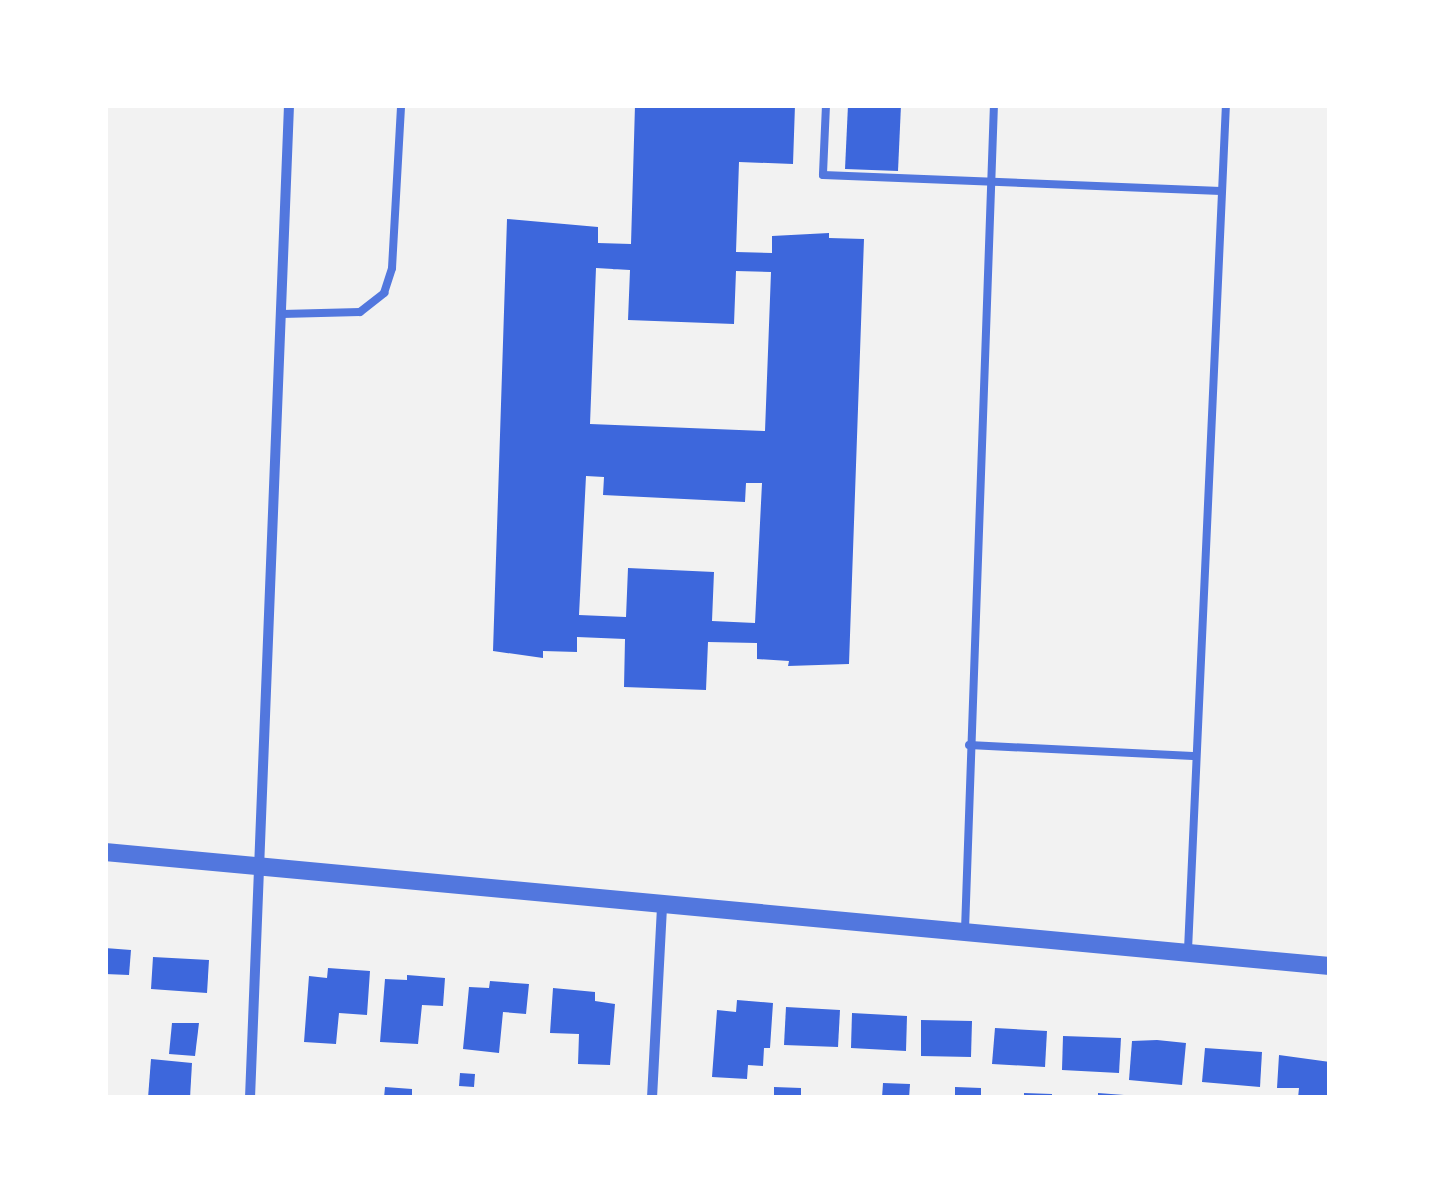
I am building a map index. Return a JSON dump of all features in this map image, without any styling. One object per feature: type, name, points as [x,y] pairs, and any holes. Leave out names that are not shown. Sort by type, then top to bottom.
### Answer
[{"type":"street","points":[[250,1098],[263,865],[289,105]]},
{"type":"street","points":[[105,852],[1330,966]]},
{"type":"street","points":[[652,1098],[662,906]]},
{"type":"lane","points":[[282,314],[360,312],[384,293],[392,268],[401,105]]},
{"type":"lane","points":[[826,105],[823,174],[1222,191]]},
{"type":"lane","points":[[965,933],[968,745],[994,105]]},
{"type":"lane","points":[[1188,953],[1193,756],[1226,105]]},
{"type":"lane","points":[[968,745],[1193,756]]},
{"type":"building","points":[[635,105],[795,105],[793,164],[739,162],[736,252],[772,253],[772,236],[829,233],[829,238],[864,239],[849,664],[788,666],[789,661],[757,659],[757,643],[708,642],[706,690],[624,687],[625,639],[577,637],[577,652],[543,651],[543,658],[493,651],[507,219],[598,227],[598,243],[631,244]],"holes":[[[596,268],[630,270],[628,320],[734,324],[736,271],[771,272],[765,431],[590,424]],[[586,476],[604,477],[603,495],[745,502],[746,483],[762,483],[755,623],[712,621],[714,572],[628,568],[626,617],[579,615]]]},
{"type":"building","points":[[848,105],[901,105],[898,171],[845,169]]},
{"type":"building","points":[[105,948],[131,950],[129,975],[105,974]]},
{"type":"building","points":[[153,957],[209,960],[207,993],[151,989]]},
{"type":"building","points":[[328,968],[370,971],[367,1015],[339,1013],[336,1044],[304,1042],[309,976],[327,978]]},
{"type":"building","points":[[407,975],[445,978],[443,1006],[422,1005],[418,1044],[380,1042],[385,979],[407,980]]},
{"type":"building","points":[[490,981],[529,984],[526,1014],[503,1012],[499,1053],[463,1049],[469,987],[489,988]]},
{"type":"building","points":[[553,988],[595,992],[595,1001],[615,1004],[610,1065],[578,1064],[579,1034],[550,1033]]},
{"type":"building","points":[[737,1000],[773,1003],[770,1048],[764,1048],[763,1066],[748,1065],[747,1079],[712,1077],[717,1010],[736,1012]]},
{"type":"building","points":[[786,1007],[840,1010],[838,1047],[784,1045]]},
{"type":"building","points":[[852,1013],[907,1016],[906,1051],[851,1048]]},
{"type":"building","points":[[921,1020],[972,1021],[971,1057],[921,1056]]},
{"type":"building","points":[[172,1023],[199,1023],[195,1056],[169,1054]]},
{"type":"building","points":[[995,1028],[1047,1031],[1045,1067],[992,1064]]},
{"type":"building","points":[[1063,1036],[1121,1038],[1119,1073],[1062,1070]]},
{"type":"building","points":[[1132,1041],[1186,1043],[1182,1085],[1129,1080]]},
{"type":"building","points":[[1205,1048],[1262,1052],[1260,1087],[1202,1082]]},
{"type":"building","points":[[1279,1055],[1330,1062],[1330,1098],[1298,1098],[1299,1088],[1277,1088]]},
{"type":"building","points":[[151,1059],[192,1063],[190,1098],[148,1098]]},
{"type":"building","points":[[460,1073],[475,1074],[474,1087],[459,1086]]},
{"type":"building","points":[[883,1083],[910,1084],[909,1098],[882,1098]]},
{"type":"building","points":[[385,1087],[412,1089],[412,1098],[384,1098]]},
{"type":"building","points":[[774,1087],[801,1088],[801,1098],[774,1098]]},
{"type":"building","points":[[955,1087],[981,1088],[981,1098],[955,1098]]},
{"type":"building","points":[[1024,1093],[1052,1094],[1052,1098],[1024,1098]]},
{"type":"building","points":[[1098,1093],[1124,1095],[1124,1098],[1098,1098]]}]
